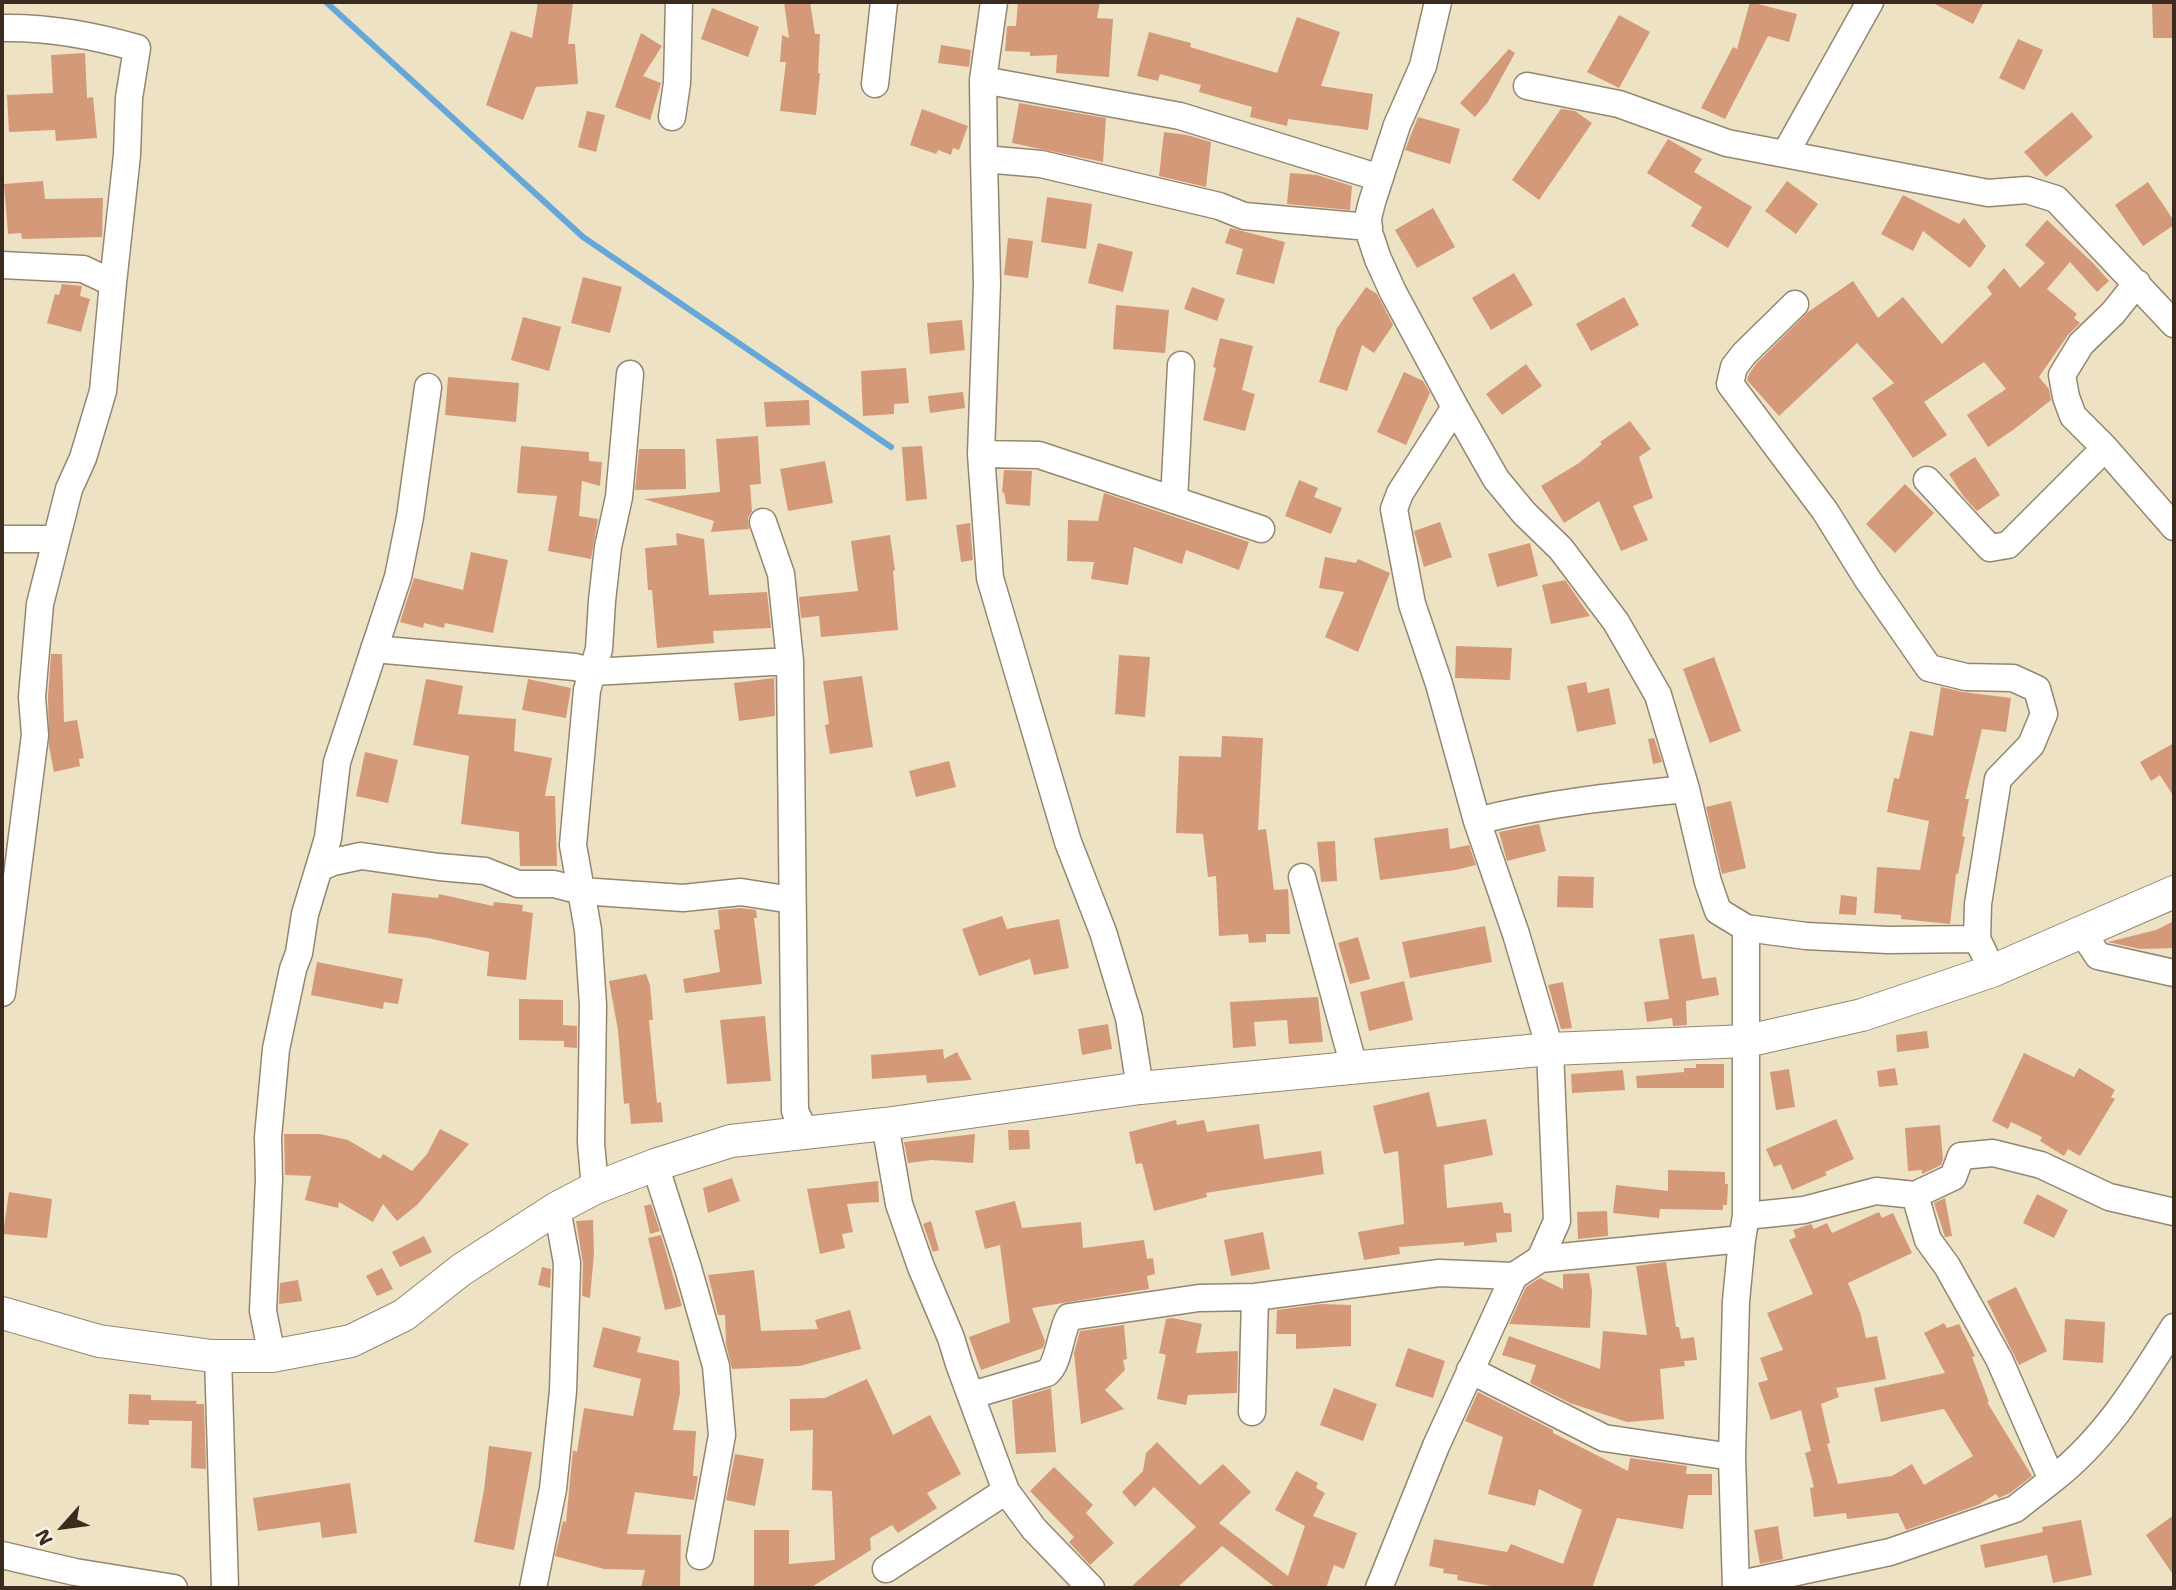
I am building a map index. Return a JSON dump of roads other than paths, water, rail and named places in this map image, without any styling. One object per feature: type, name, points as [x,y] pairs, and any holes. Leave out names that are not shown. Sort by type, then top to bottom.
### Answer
[{"type":"street","points":[[672,117],[677,83],[679,2]]},
{"type":"street","points":[[875,84],[884,2]]},
{"type":"street","points":[[994,2],[983,80],[987,284],[981,454],[990,578],[1068,842],[1103,932],[1129,1018],[1140,1088]]},
{"type":"street","points":[[1438,2],[1423,66],[1397,125],[1368,218],[1378,259],[1393,292],[1496,479],[1524,513],[1561,549],[1616,622],[1658,695],[1718,911],[1745,928],[1819,937],[1888,940],[1977,939]]},
{"type":"street","points":[[1785,154],[1870,2]]},
{"type":"street","points":[[2,28],[37,28],[99,37],[137,48],[129,98],[127,155],[103,391],[83,458],[69,489],[40,604],[32,697],[35,735],[2,993]]},
{"type":"street","points":[[983,80],[1180,116],[1380,178]]},
{"type":"street","points":[[1527,86],[1619,104],[1727,143],[1988,193],[2027,190],[2056,200],[2174,324]]},
{"type":"street","points":[[984,159],[1041,164],[1219,206],[1244,216],[1369,227]]},
{"type":"street","points":[[2,265],[83,269],[113,284]]},
{"type":"street","points":[[2137,283],[2113,313],[2081,344],[2062,375],[2073,416],[2105,448],[2174,527]]},
{"type":"street","points":[[1795,304],[1734,367],[1730,384],[1825,511],[1868,580],[1929,668],[1966,677],[2013,677],[2037,689],[2044,714],[2031,745],[1998,779],[1978,904],[1977,939],[1992,971]]},
{"type":"street","points":[[1174,500],[1181,365]]},
{"type":"street","points":[[595,1188],[591,1143],[593,1005],[589,930],[573,845],[581,737],[587,690],[599,649],[608,547],[619,497],[630,374]]},
{"type":"street","points":[[272,1356],[263,1311],[269,1179],[268,1137],[275,1049],[299,953],[305,914],[328,838],[337,762],[398,577],[410,517],[428,387]]},
{"type":"street","points":[[1455,407],[1400,493],[1394,509],[1412,604],[1439,684],[1477,821],[1520,945],[1550,1048],[1557,1221],[1540,1259]]},
{"type":"street","points":[[1927,480],[1990,548],[1999,547],[2008,545],[2105,448]]},
{"type":"street","points":[[981,454],[1039,455],[1261,529]]},
{"type":"street","points":[[763,522],[781,574],[790,661],[795,1111],[806,1132]]},
{"type":"street","points":[[2,539],[55,539]]},
{"type":"street","points":[[374,649],[575,667],[593,672],[790,661]]},
{"type":"street","points":[[1477,821],[1594,798],[1686,789]]},
{"type":"street","points":[[319,868],[361,856],[485,872],[519,884],[554,884],[582,891],[683,898],[741,892],[792,900]]},
{"type":"street","points":[[1302,877],[1354,1067]]},
{"type":"street","points":[[2,1313],[99,1341],[218,1356],[272,1356],[351,1341],[404,1315],[461,1270],[557,1208],[595,1188],[654,1165],[731,1141],[884,1124],[1140,1088],[1550,1048],[1747,1041],[1862,1015],[1992,971],[2174,892]]},
{"type":"street","points":[[1745,928],[1747,1041],[1744,1228],[1736,1301],[1732,1457],[1736,1587],[1890,1552],[2015,1509],[2068,1468],[2115,1417],[2174,1327]]},
{"type":"street","points":[[2082,932],[2098,956],[2174,973]]},
{"type":"street","points":[[884,1124],[899,1204],[1006,1491],[1034,1529],[1091,1588]]},
{"type":"street","points":[[1389,1585],[1399,1534],[1470,1370],[1514,1276],[1540,1259],[1744,1228],[1876,1191],[1915,1195],[1953,1177],[1961,1156],[1993,1153],[2041,1165],[2109,1197],[2174,1212]]},
{"type":"street","points":[[654,1165],[688,1268],[716,1366],[722,1435],[700,1556]]},
{"type":"street","points":[[1915,1195],[1927,1240],[1947,1266],[1999,1359],[2052,1480]]},
{"type":"street","points":[[533,1588],[553,1489],[563,1391],[567,1263],[557,1208]]},
{"type":"street","points":[[972,1395],[1047,1373],[1054,1368],[1062,1330],[1069,1317],[1199,1298],[1255,1297],[1439,1273],[1514,1276]]},
{"type":"street","points":[[1252,1412],[1255,1297]]},
{"type":"street","points":[[218,1356],[225,1588]]},
{"type":"street","points":[[1470,1370],[1604,1438],[1732,1457]]},
{"type":"street","points":[[886,1569],[1006,1491]]},
{"type":"street","points":[[2,1555],[75,1572],[174,1588]]},
{"type":"waterway","points":[[326,2],[583,237],[891,447]]}]
